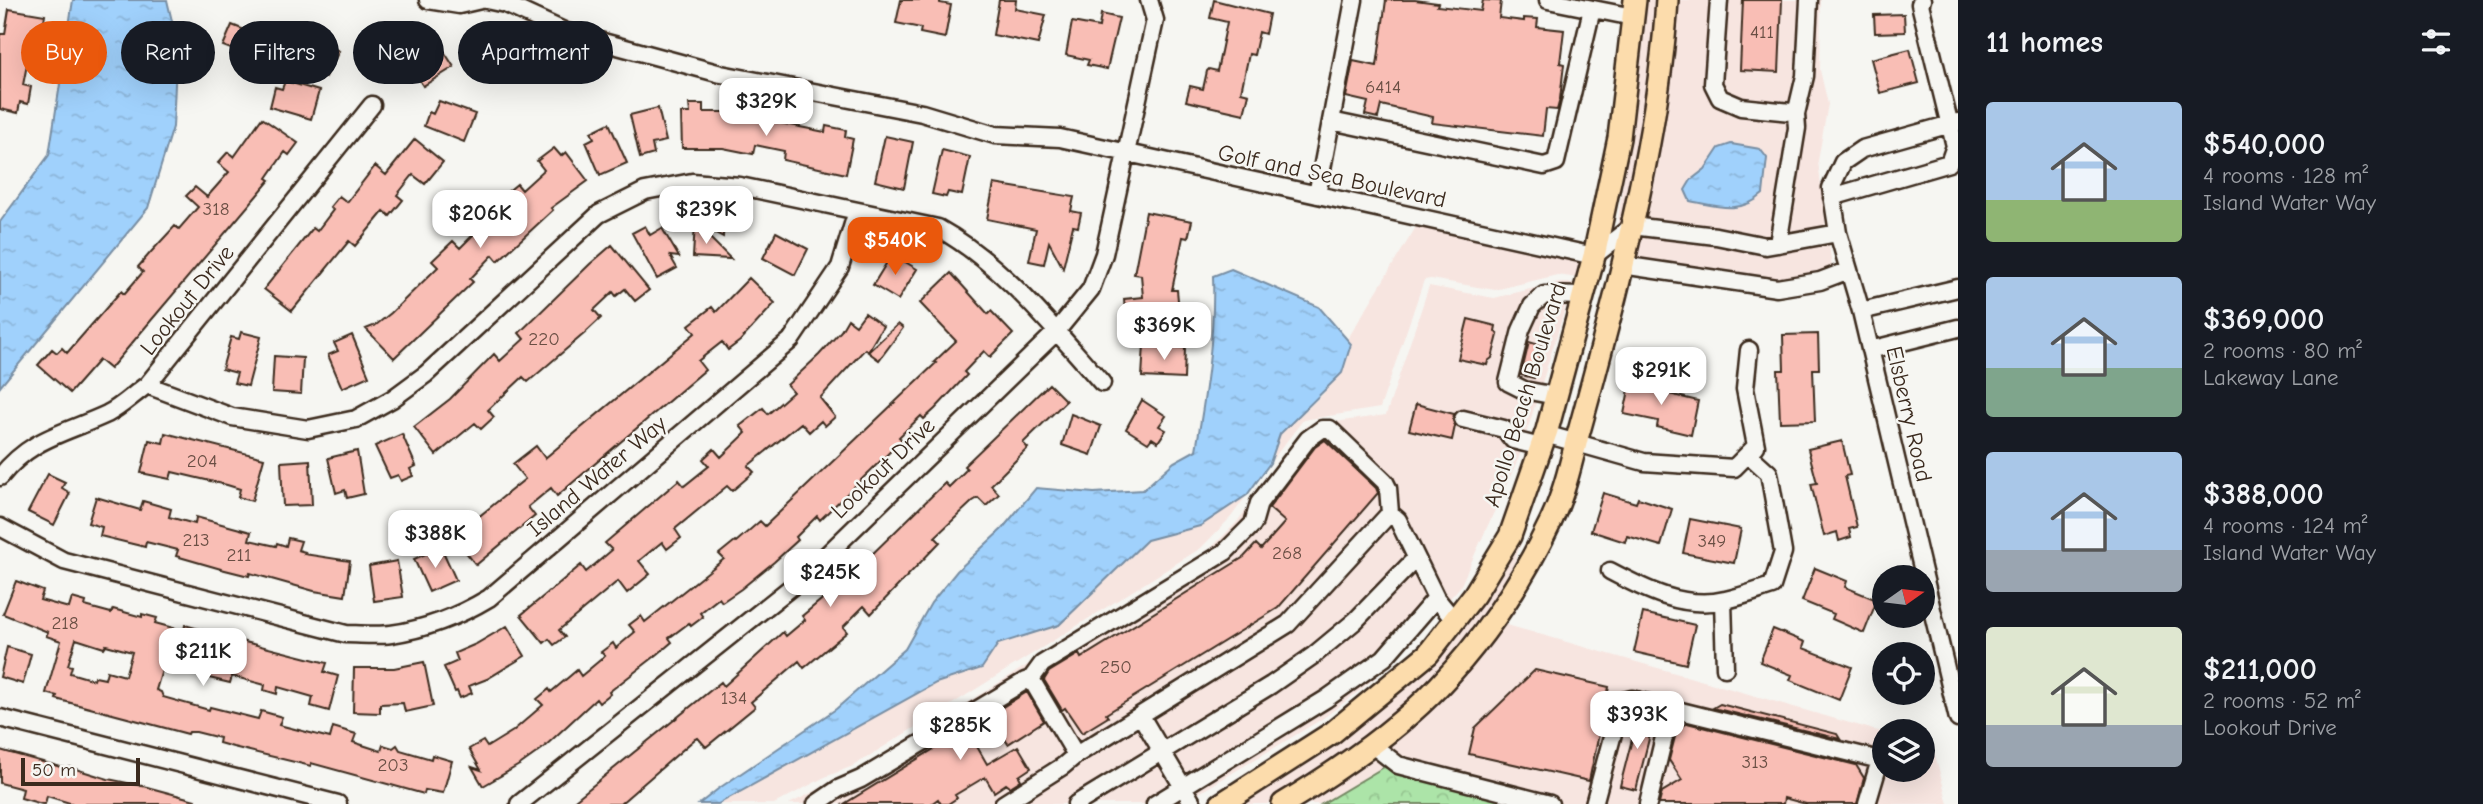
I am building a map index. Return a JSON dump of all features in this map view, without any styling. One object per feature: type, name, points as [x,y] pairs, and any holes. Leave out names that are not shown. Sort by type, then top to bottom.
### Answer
[{"type":"main road","points":[[1283,804],[1327,777],[1371,744],[1439,686],[1485,630],[1526,569],[1553,518],[1576,443],[1632,226],[1656,97],[1667,0]]},
{"type":"main road","name":"Apollo Beach Boulevard","points":[[1221,804],[1332,733],[1428,654],[1474,595],[1510,536],[1543,441],[1594,256],[1619,138],[1634,9]]},
{"type":"street","points":[[429,0],[458,5],[484,0]]},
{"type":"street","name":"Golf and Sea Boulevard","points":[[484,0],[505,4],[566,32],[722,75],[922,113],[995,135],[1060,138],[1127,155],[1594,256]]},
{"type":"street","name":"Lookout Drive","points":[[519,804],[804,577],[1056,331],[1091,289],[1104,254],[1155,20],[1149,0]]},
{"type":"street","points":[[1317,195],[1353,0]]},
{"type":"street","points":[[1548,0],[1592,9],[1634,9]]},
{"type":"street","points":[[1719,0],[1713,84],[1720,99],[1741,107],[1796,114]]},
{"type":"street","points":[[1778,244],[1797,128],[1796,114],[1805,76],[1809,0]]},
{"type":"street","points":[[1832,197],[1949,163],[1955,146],[1954,123],[1920,4],[1922,0]]},
{"type":"street","points":[[1331,121],[1544,166],[1556,162],[1592,9]]},
{"type":"street","name":"Lookout Drive","points":[[0,477],[15,459],[58,433],[109,413],[147,385],[372,106]]},
{"type":"street","name":"Elsberry Road","points":[[1954,123],[1862,149],[1843,162],[1831,188],[1838,233],[1861,311],[1958,719]]},
{"type":"street","points":[[147,385],[232,417],[308,429],[356,419],[392,399],[426,374],[599,214],[645,191],[692,182],[740,186],[938,228],[963,242],[989,263],[1056,331],[1102,383]]},
{"type":"street","name":"Island Water Way","points":[[0,527],[64,561],[346,634],[389,635],[426,627],[463,614],[489,598],[791,340],[840,267],[857,211]]},
{"type":"street","points":[[1594,256],[1632,226],[1716,236],[1766,246],[1838,233]]},
{"type":"street","points":[[1622,265],[1777,288],[1820,281],[1849,270]]},
{"type":"street","points":[[1861,311],[1958,288]]},
{"type":"street","points":[[1556,396],[1524,390],[1508,382],[1521,330],[1532,306],[1544,295],[1583,296]]},
{"type":"street","points":[[1870,350],[1958,328]]},
{"type":"street","points":[[1463,419],[1504,429],[1513,440],[1576,443],[1644,462],[1734,468],[1756,446],[1745,389],[1749,350]]},
{"type":"street","points":[[816,804],[1031,679],[1042,664],[1225,552],[1253,524],[1259,503],[1274,482],[1308,439],[1322,429],[1330,429],[1385,482],[1390,513],[1398,520],[1436,598],[1454,620]]},
{"type":"street","points":[[1610,571],[1651,593],[1698,603],[1723,601],[1772,586],[1783,552],[1769,473],[1748,454]]},
{"type":"street","points":[[1003,804],[1076,755],[1288,624],[1390,513]]},
{"type":"street","points":[[1076,804],[1271,685],[1314,655],[1355,621],[1416,558]]},
{"type":"street","points":[[1155,804],[1326,699],[1384,657],[1436,598]]},
{"type":"street","points":[[1723,601],[1725,668]]},
{"type":"street","points":[[1031,679],[1076,755]]},
{"type":"street","points":[[1594,804],[1618,715],[1624,701],[1633,699],[1880,761],[1867,804]]},
{"type":"street","points":[[1648,804],[1671,708]]},
{"type":"street","points":[[1140,716],[1193,804]]},
{"type":"street","points":[[0,718],[338,804]]},
{"type":"street","points":[[1371,744],[1398,765],[1550,804]]},
{"type":"shaded area","points":[[1647,0],[1658,0],[1647,97],[1624,222],[1617,227]]},
{"type":"shaded area","points":[[1676,0],[1821,0],[1820,70],[1828,104],[1818,161],[1826,227],[1767,237],[1643,219]]},
{"type":"shaded area","points":[[1416,227],[1583,262],[1579,278],[1557,275],[1495,290],[1424,280],[1380,408],[1303,420],[1270,463],[1280,434],[1323,394],[1351,345],[1347,340]]},
{"type":"shaded area","points":[[1639,235],[1764,254],[1829,244],[1832,268],[1818,273],[1777,279],[1657,263],[1633,258]]},
{"type":"shaded area","points":[[1559,282],[1573,283],[1519,457],[1460,587],[1393,662],[1362,689],[1322,719],[1181,804],[878,804],[858,771],[1206,553],[1237,522],[1306,426],[1386,415],[1429,286],[1494,298]]},
{"type":"shaded area","points":[[1551,444],[1553,445],[1510,576],[1478,626],[1432,681],[1395,715],[1321,771],[1267,804],[1237,804],[1434,660]]},
{"type":"shaded area","points":[[1247,495],[1231,517],[1201,548],[853,766],[825,777],[774,804],[718,804],[936,683],[982,668],[998,644],[1059,625],[1147,540],[1200,526]]},
{"type":"shaded area","points":[[1500,623],[1872,729],[1872,782],[1935,782],[1935,755],[1948,804],[1519,804],[1385,767],[1322,804],[1299,804]]},
{"type":"shaded area","points":[[856,773],[875,804],[789,804],[829,784]]},
{"type":"green space","points":[[1384,767],[1519,804],[1322,804]]},
{"type":"water","points":[[73,0],[167,0],[172,21],[121,21],[121,84],[175,84],[173,127],[148,208],[0,387],[0,222],[49,155],[60,84],[107,84],[107,21],[70,21]]},
{"type":"water","points":[[1731,144],[1760,149],[1767,158],[1763,194],[1746,205],[1737,207],[1719,207],[1690,201],[1685,190],[1691,180],[1705,169],[1719,148]]},
{"type":"water","points":[[1231,269],[1319,307],[1351,344],[1342,373],[1280,434],[1270,463],[1247,495],[1200,526],[1147,540],[1059,625],[998,644],[982,668],[936,683],[718,804],[699,804],[836,709],[905,649],[931,603],[957,571],[1002,529],[1036,488],[1094,493],[1143,490],[1174,462],[1196,450],[1211,342],[1213,276]]},
{"type":"building","points":[[901,0],[940,0],[940,3],[951,5],[945,38],[920,33],[921,28],[896,23]]},
{"type":"building","points":[[999,0],[1016,0],[1015,9],[1046,15],[1038,44],[993,35]]},
{"type":"building","points":[[1214,0],[1269,14],[1265,34],[1259,32],[1254,55],[1249,54],[1241,92],[1249,94],[1244,114],[1186,101],[1190,86],[1203,89],[1207,71],[1217,71],[1227,22],[1210,18]]},
{"type":"building","points":[[1386,0],[1415,0],[1438,3],[1437,6],[1481,11],[1483,0],[1501,1],[1499,18],[1524,21],[1524,18],[1538,19],[1537,27],[1564,30],[1560,99],[1557,110],[1546,109],[1543,136],[1432,123],[1433,117],[1381,105],[1378,118],[1365,115],[1368,102],[1346,97],[1353,61],[1377,66]]},
{"type":"building","points":[[1743,0],[1782,0],[1779,72],[1740,70]]},
{"type":"building","points":[[9,9],[45,15],[44,21],[21,21],[21,84],[31,87],[28,104],[20,102],[18,113],[0,109],[0,34],[5,34]]},
{"type":"building","points":[[1101,14],[1119,18],[1107,69],[1087,65],[1089,60],[1066,55],[1072,22],[1099,27]]},
{"type":"building","points":[[1904,14],[1905,32],[1875,33],[1874,15]]},
{"type":"building","points":[[229,32],[229,48],[223,46]]},
{"type":"building","points":[[1910,49],[1919,83],[1880,93],[1871,59]]},
{"type":"building","points":[[444,51],[454,67],[444,73]]},
{"type":"building","points":[[284,84],[295,84],[319,91],[311,119],[270,107],[275,87],[282,89]]},
{"type":"building","points":[[439,101],[475,114],[464,142],[424,126],[429,112],[433,114]]},
{"type":"building","points":[[689,104],[703,104],[703,112],[741,115],[742,107],[760,111],[760,119],[825,132],[826,126],[846,130],[845,137],[853,139],[846,174],[783,160],[784,151],[755,145],[753,154],[723,148],[682,148],[681,113],[690,113]]},
{"type":"building","points":[[658,108],[666,141],[652,144],[654,154],[640,158],[630,115]]},
{"type":"building","points":[[262,118],[298,143],[289,155],[285,152],[267,178],[270,180],[110,369],[99,360],[70,393],[38,365],[52,349],[57,353],[62,348],[67,353],[121,291],[124,294],[143,272],[138,267],[175,226],[179,229],[198,207],[186,196],[195,187],[207,197],[229,172],[218,163],[228,152],[234,157]]},
{"type":"building","points":[[609,123],[627,163],[600,175],[586,142],[594,138],[591,132]]},
{"type":"building","points":[[885,136],[913,142],[904,188],[875,181]]},
{"type":"building","points":[[415,139],[443,162],[425,184],[413,175],[397,195],[403,200],[390,216],[384,211],[355,246],[349,241],[292,311],[264,289],[313,228],[317,231],[333,210],[330,207],[339,196],[347,202],[375,166],[386,175]]},
{"type":"building","points":[[554,148],[561,156],[566,152],[588,181],[551,208],[553,210],[498,261],[493,255],[470,279],[473,282],[394,358],[366,329],[391,313],[438,267],[432,261],[453,241],[460,248],[479,229],[473,223],[488,208],[517,184],[522,190],[544,170],[537,161]]},
{"type":"building","points":[[942,150],[970,157],[962,195],[948,192],[946,197],[932,194]]},
{"type":"building","points":[[994,184],[1074,197],[1071,211],[1081,213],[1078,227],[1073,226],[1063,268],[1049,242],[1044,264],[1029,261],[1036,229],[987,219]]},
{"type":"building","points":[[1146,212],[1192,221],[1188,238],[1183,237],[1172,290],[1177,290],[1179,311],[1141,315],[1140,311],[1125,313],[1124,299],[1143,297],[1141,275],[1134,274]]},
{"type":"building","points":[[677,213],[724,216],[723,237]]},
{"type":"building","points":[[695,223],[731,259],[693,257]]},
{"type":"building","points":[[645,226],[650,235],[662,228],[679,257],[670,256],[677,268],[657,279],[632,233]]},
{"type":"building","points":[[776,232],[808,249],[795,275],[763,258]]},
{"type":"building","points":[[612,245],[649,290],[635,301],[625,289],[616,296],[613,292],[594,310],[601,318],[528,382],[523,377],[488,410],[494,417],[481,429],[475,423],[436,455],[414,427],[450,399],[494,354],[500,361],[524,339],[519,333]]},
{"type":"building","points":[[892,254],[917,269],[898,300],[873,285]]},
{"type":"building","points":[[951,273],[988,314],[991,311],[1013,334],[990,357],[984,351],[964,372],[967,375],[935,409],[924,419],[921,416],[899,437],[902,440],[820,520],[817,516],[796,537],[798,540],[774,562],[741,589],[722,602],[719,598],[700,613],[703,617],[691,626],[689,623],[669,638],[672,642],[599,703],[596,699],[542,749],[483,786],[472,767],[481,770],[469,749],[483,741],[487,747],[513,731],[543,705],[537,699],[549,689],[551,692],[577,670],[581,676],[605,656],[601,652],[613,643],[616,648],[635,632],[629,625],[641,616],[645,622],[724,559],[719,554],[760,521],[765,526],[936,363],[934,362],[956,341],[920,303]]},
{"type":"building","points":[[749,278],[775,303],[740,341],[728,350],[722,342],[698,361],[705,370],[557,496],[551,488],[528,507],[535,516],[476,565],[454,537],[461,532],[457,526],[473,513],[477,518],[525,479],[513,464],[536,446],[545,458],[695,333],[689,325],[712,307],[716,312]]},
{"type":"building","points":[[865,313],[883,326],[868,351],[865,349],[820,398],[835,417],[825,426],[821,421],[809,432],[801,423],[748,466],[754,472],[732,491],[727,486],[675,529],[681,538],[667,549],[662,542],[639,561],[650,574],[627,593],[618,581],[559,630],[565,637],[554,645],[549,639],[544,643],[521,615],[581,565],[586,572],[612,550],[605,543],[679,480],[684,486],[709,466],[703,459],[714,449],[721,457],[746,433],[740,426],[763,408],[768,414],[793,392],[787,385],[819,355],[848,319],[856,325]]},
{"type":"building","points":[[1468,319],[1496,326],[1498,335],[1492,358],[1487,365],[1458,359]]},
{"type":"building","points":[[898,324],[903,328],[879,360],[868,352]]},
{"type":"building","points":[[241,332],[261,337],[248,386],[234,383],[237,373],[222,369],[231,337],[239,339]]},
{"type":"building","points":[[1818,334],[1819,369],[1813,369],[1815,421],[1780,422],[1778,370],[1784,370],[1783,335]]},
{"type":"building","points":[[352,335],[369,376],[342,388],[328,355],[338,351],[334,343]]},
{"type":"building","points":[[1529,342],[1542,346],[1534,378],[1521,375]]},
{"type":"building","points":[[1144,344],[1185,348],[1184,379],[1142,377]]},
{"type":"building","points":[[274,356],[303,358],[301,394],[272,392]]},
{"type":"building","points":[[1631,380],[1666,387],[1665,393],[1698,401],[1691,435],[1657,427],[1658,421],[1624,414]]},
{"type":"building","points":[[1049,384],[1066,401],[1023,443],[1028,448],[991,485],[999,494],[986,506],[978,498],[973,501],[935,537],[940,542],[871,614],[864,606],[843,627],[847,632],[804,668],[799,661],[751,702],[755,707],[706,747],[698,738],[695,739],[620,804],[570,804],[721,682],[724,686],[783,632],[786,636],[805,620],[802,616],[845,580],[848,583],[866,566],[863,563],[945,483],[949,487],[967,469],[964,466]]},
{"type":"building","points":[[1142,400],[1166,416],[1159,426],[1166,430],[1158,442],[1152,438],[1148,443],[1126,429]]},
{"type":"building","points":[[1416,404],[1454,414],[1452,440],[1409,430]]},
{"type":"building","points":[[1071,414],[1101,426],[1091,455],[1062,445]]},
{"type":"building","points":[[165,433],[264,458],[252,501],[238,497],[240,489],[227,485],[172,472],[170,479],[141,473],[149,440],[163,443]]},
{"type":"building","points":[[402,434],[416,466],[410,469],[413,476],[401,481],[398,475],[390,478],[375,446]]},
{"type":"building","points":[[1325,440],[1376,488],[1378,493],[1278,608],[1106,714],[1108,717],[1082,733],[1065,708],[1062,710],[1044,680],[1049,672],[1079,654],[1081,658],[1244,557],[1256,544],[1261,549],[1285,522],[1269,508],[1315,447]]},
{"type":"building","points":[[1842,441],[1850,475],[1845,476],[1857,527],[1849,529],[1851,537],[1839,541],[1837,532],[1824,536],[1811,484],[1817,483],[1808,449]]},
{"type":"building","points":[[357,451],[364,494],[347,498],[345,490],[336,493],[328,458]]},
{"type":"building","points":[[310,460],[312,505],[283,506],[281,462]]},
{"type":"building","points":[[48,474],[65,482],[62,488],[70,493],[54,525],[28,512]]},
{"type":"building","points":[[1603,493],[1636,503],[1638,498],[1672,509],[1661,546],[1627,536],[1625,542],[1591,531]]},
{"type":"building","points":[[96,497],[140,510],[143,501],[171,509],[169,517],[195,524],[196,517],[251,532],[249,540],[276,546],[277,543],[286,546],[288,538],[301,541],[298,550],[305,552],[304,554],[350,561],[345,596],[314,591],[250,573],[249,576],[221,569],[176,556],[178,550],[146,542],[145,547],[100,536],[102,527],[88,523]]},
{"type":"building","points":[[1690,519],[1741,529],[1734,563],[1683,553]]},
{"type":"building","points":[[441,547],[456,580],[429,592],[414,559]]},
{"type":"building","points":[[397,561],[403,597],[374,601],[369,566]]},
{"type":"building","points":[[1815,568],[1847,581],[1845,587],[1872,598],[1872,613],[1864,633],[1832,619],[1834,614],[1802,601]]},
{"type":"building","points":[[16,581],[43,591],[40,600],[69,608],[72,598],[86,602],[85,606],[111,613],[113,609],[142,617],[142,614],[157,618],[155,623],[184,631],[185,625],[213,633],[211,642],[238,650],[241,641],[327,663],[324,672],[338,676],[329,711],[311,706],[313,697],[278,687],[277,694],[264,690],[265,685],[232,676],[230,683],[163,667],[156,690],[161,692],[163,697],[209,710],[210,707],[258,719],[261,711],[282,717],[279,725],[330,738],[333,727],[356,734],[353,742],[381,751],[383,745],[393,748],[397,745],[400,750],[431,759],[432,755],[452,761],[443,793],[425,790],[424,794],[311,763],[311,766],[233,747],[219,743],[220,738],[196,732],[188,734],[56,699],[57,696],[46,693],[61,641],[46,636],[48,632],[3,614]],"holes":[[[76,639],[104,648],[106,645],[132,652],[125,676],[107,671],[105,679],[95,677],[94,680],[70,673],[72,666],[68,665]]]},
{"type":"building","points":[[1643,613],[1695,625],[1686,664],[1634,652]]},
{"type":"building","points":[[507,626],[525,656],[487,679],[469,686],[472,693],[460,698],[444,667],[458,661],[455,653]]},
{"type":"building","points":[[1773,629],[1805,642],[1803,648],[1852,667],[1839,700],[1790,680],[1792,675],[1760,662]]},
{"type":"building","points":[[7,647],[31,654],[23,684],[0,677]]},
{"type":"building","points":[[424,662],[433,706],[405,712],[403,703],[380,704],[380,713],[353,712],[354,668],[394,668]]},
{"type":"building","points":[[1535,670],[1609,687],[1589,781],[1469,754],[1475,728]]},
{"type":"building","points":[[1027,692],[1044,721],[1008,744],[998,728],[975,743],[987,764],[1018,746],[1031,768],[1019,776],[1021,780],[1010,787],[1006,784],[994,792],[985,777],[955,795],[957,798],[948,804],[941,804],[938,799],[931,804],[844,804]]},
{"type":"building","points":[[1720,704],[1837,734],[1840,739],[1713,708]]},
{"type":"building","points":[[1639,712],[1655,715],[1636,790],[1620,786]]},
{"type":"building","points":[[1687,723],[1856,765],[1864,778],[1857,804],[1806,804],[1784,798],[1783,804],[1659,804],[1662,792],[1682,780],[1669,760],[1677,729]]},
{"type":"building","points":[[0,750],[195,800],[194,804],[73,804],[47,796],[45,804],[42,804],[21,798],[23,789],[0,783]]}]
